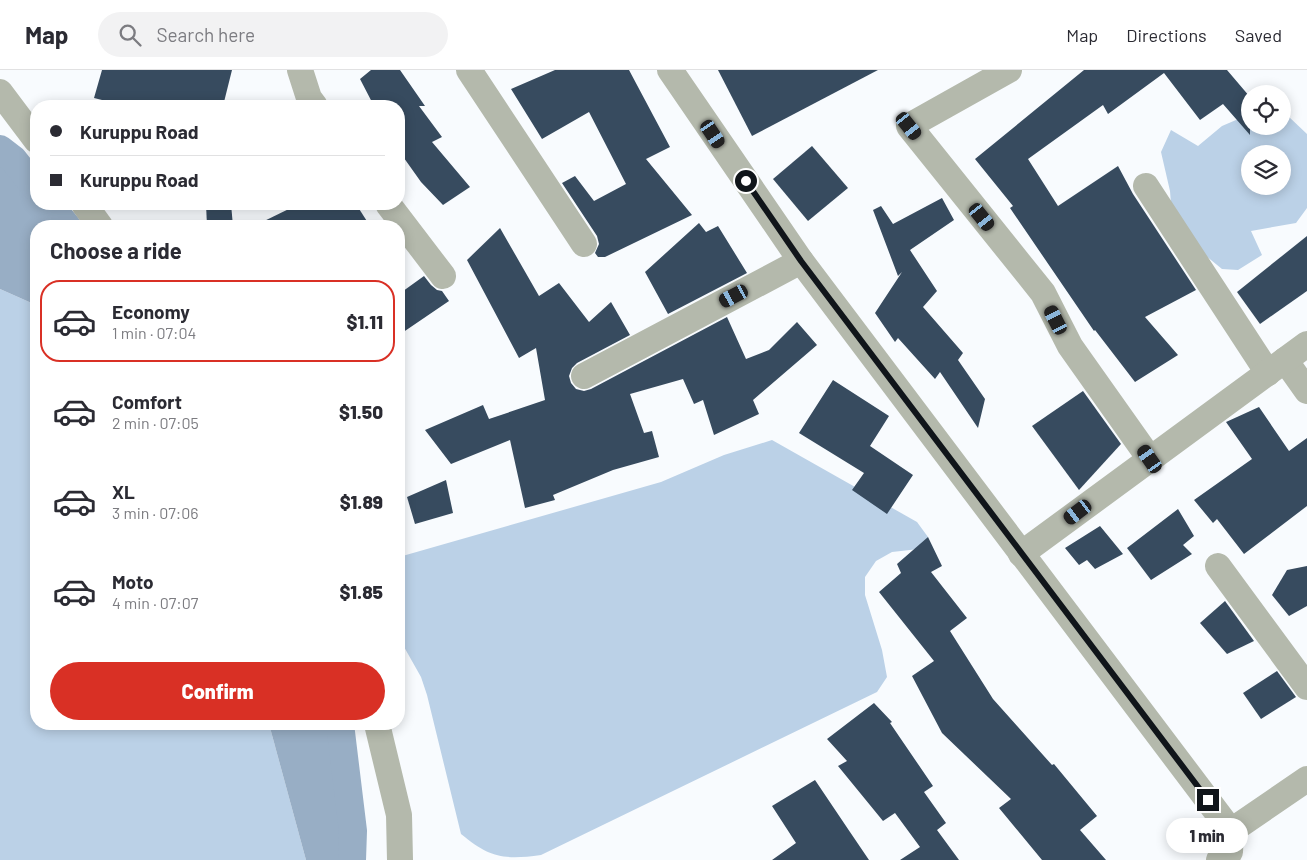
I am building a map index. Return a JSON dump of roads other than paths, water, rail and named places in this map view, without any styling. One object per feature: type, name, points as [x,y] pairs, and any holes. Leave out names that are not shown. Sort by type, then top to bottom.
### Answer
[{"type":"street","points":[[300,70],[310,100]]},
{"type":"street","points":[[469,70],[584,244]]},
{"type":"street","points":[[670,70],[801,261],[1021,554],[1229,851],[1307,779]]},
{"type":"street","points":[[1008,70],[909,126],[1043,293],[1070,346],[1150,459]]},
{"type":"street","points":[[0,92],[30,132]]},
{"type":"street","points":[[1146,186],[1277,367],[1307,391]]},
{"type":"street","points":[[393,210],[400,220]]},
{"type":"street","points":[[405,226],[443,276]]},
{"type":"street","points":[[584,376],[801,261]]},
{"type":"street","points":[[1021,554],[1307,344]]},
{"type":"street","points":[[1218,566],[1307,687]]},
{"type":"street","points":[[378,730],[399,815],[400,860]]},
{"type":"waterway","points":[[0,149],[13,159],[30,180]]},
{"type":"waterway","points":[[54,210],[62,220]]},
{"type":"waterway","points":[[341,730],[353,831],[352,860]]}]
